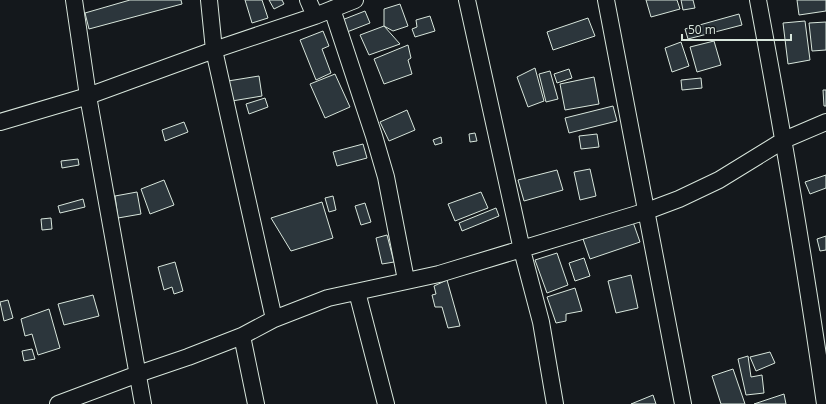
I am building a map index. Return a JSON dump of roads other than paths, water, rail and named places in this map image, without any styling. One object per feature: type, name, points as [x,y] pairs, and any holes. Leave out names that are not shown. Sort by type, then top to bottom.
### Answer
[{"type":"street","points":[[74,0],[88,96],[143,404]]},
{"type":"street","points":[[209,0],[214,50],[274,319]]},
{"type":"street","points":[[308,0],[315,16]]},
{"type":"street","points":[[0,122],[88,96],[214,50],[315,16],[355,0]]},
{"type":"street","points":[[467,0],[522,250],[541,322],[555,404]]},
{"type":"street","points":[[606,0],[683,404]]},
{"type":"street","points":[[758,0],[784,140],[811,303],[825,404]]},
{"type":"street","points":[[332,9],[386,177],[406,280]]},
{"type":"street","points":[[58,404],[242,336],[274,319],[328,298],[439,274],[647,211],[679,199],[718,180],[784,140],[826,122]]},
{"type":"street","points":[[357,292],[386,404]]},
{"type":"street","points":[[242,336],[256,404]]}]
